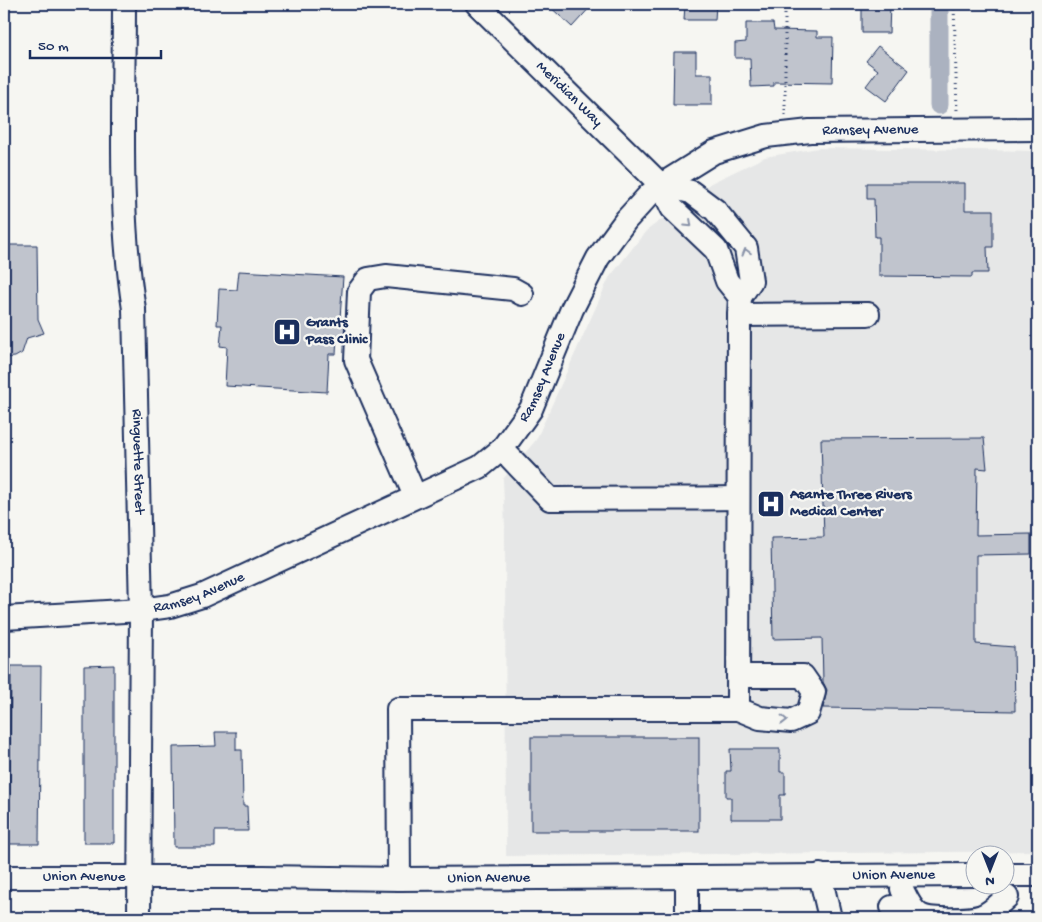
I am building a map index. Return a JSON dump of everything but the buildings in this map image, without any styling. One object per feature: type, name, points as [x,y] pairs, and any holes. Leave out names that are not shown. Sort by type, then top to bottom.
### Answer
[{"type":"street","name":"Ringuette Street","points":[[124,4],[125,230],[128,273],[134,309],[141,610],[139,918]]},
{"type":"street","name":"Meridian Way","points":[[477,4],[661,185]]},
{"type":"street","name":"Ramsey Avenue","points":[[4,618],[141,610],[170,606],[202,596],[480,467],[502,449],[531,408],[572,309],[598,258],[626,220],[661,185],[714,152],[766,136],[810,131],[1038,130]]},
{"type":"street","points":[[661,185],[691,192],[715,210],[746,248],[751,281],[740,306],[738,709]]},
{"type":"street","points":[[415,496],[356,360],[360,292],[368,279],[386,276],[513,288],[522,294]]},
{"type":"street","points":[[740,306],[868,314]]},
{"type":"street","points":[[502,449],[550,499],[622,497],[738,498]]},
{"type":"street","points":[[399,880],[398,708],[738,709],[760,718],[791,720],[808,713],[814,692],[803,676],[738,676]]},
{"type":"street","points":[[820,875],[830,918]]},
{"type":"street","name":"Union Avenue","points":[[4,877],[262,877],[399,880],[820,875],[964,876]]},
{"type":"street","points":[[1014,875],[1038,875]]},
{"type":"street","points":[[686,877],[687,918]]},
{"type":"street","points":[[897,905],[910,905],[918,914],[928,918],[981,916],[1007,897],[1006,908],[997,918]]},
{"type":"path","points":[[784,133],[785,4]]},
{"type":"path","points":[[954,4],[958,130]]},
{"type":"shaded area","name":"Asante Three Rivers Medical Center","points":[[818,148],[1038,151],[1038,851],[1014,851],[1014,844],[964,844],[964,852],[506,856],[505,528],[503,479],[536,440],[609,278],[646,231],[711,183],[765,157]]},
{"type":"waterway","points":[[939,4],[939,105]]},
{"type":"place","name":"Grants Pass Clinic","points":[[287,332]]},
{"type":"place","name":"Asante Three Rivers Medical Center","points":[[771,504]]}]
